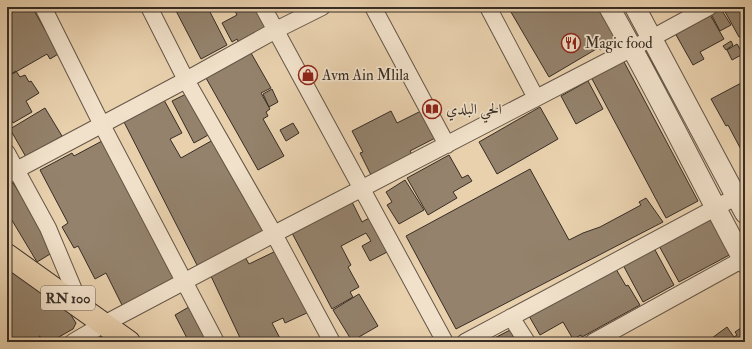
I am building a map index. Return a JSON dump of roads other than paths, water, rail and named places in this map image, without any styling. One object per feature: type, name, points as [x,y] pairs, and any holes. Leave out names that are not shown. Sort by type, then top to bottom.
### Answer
[{"type":"main road","name":"RN 100","points":[[7,255],[129,342]]},
{"type":"street","points":[[43,7],[102,125],[216,342]]},
{"type":"street","points":[[148,7],[186,80],[274,234],[332,342]]},
{"type":"street","points":[[263,7],[445,342]]},
{"type":"street","points":[[12,173],[276,30],[322,7]]},
{"type":"street","points":[[373,7],[447,145]]},
{"type":"street","points":[[593,342],[744,260],[609,7]]},
{"type":"street","points":[[465,342],[715,208],[742,201],[635,7]]},
{"type":"street","points":[[73,342],[274,234],[652,38],[708,7]]},
{"type":"street","points":[[491,8],[536,98]]},
{"type":"street","points":[[7,153],[12,173],[48,228],[82,309]]},
{"type":"street","points":[[511,317],[527,342]]},
{"type":"place","name":"Magic food","points":[[571,43]]},
{"type":"place","name":"Avm Ain Mlila","points":[[308,75]]},
{"type":"place","name":"الحي البلدي","points":[[432,109]]}]
